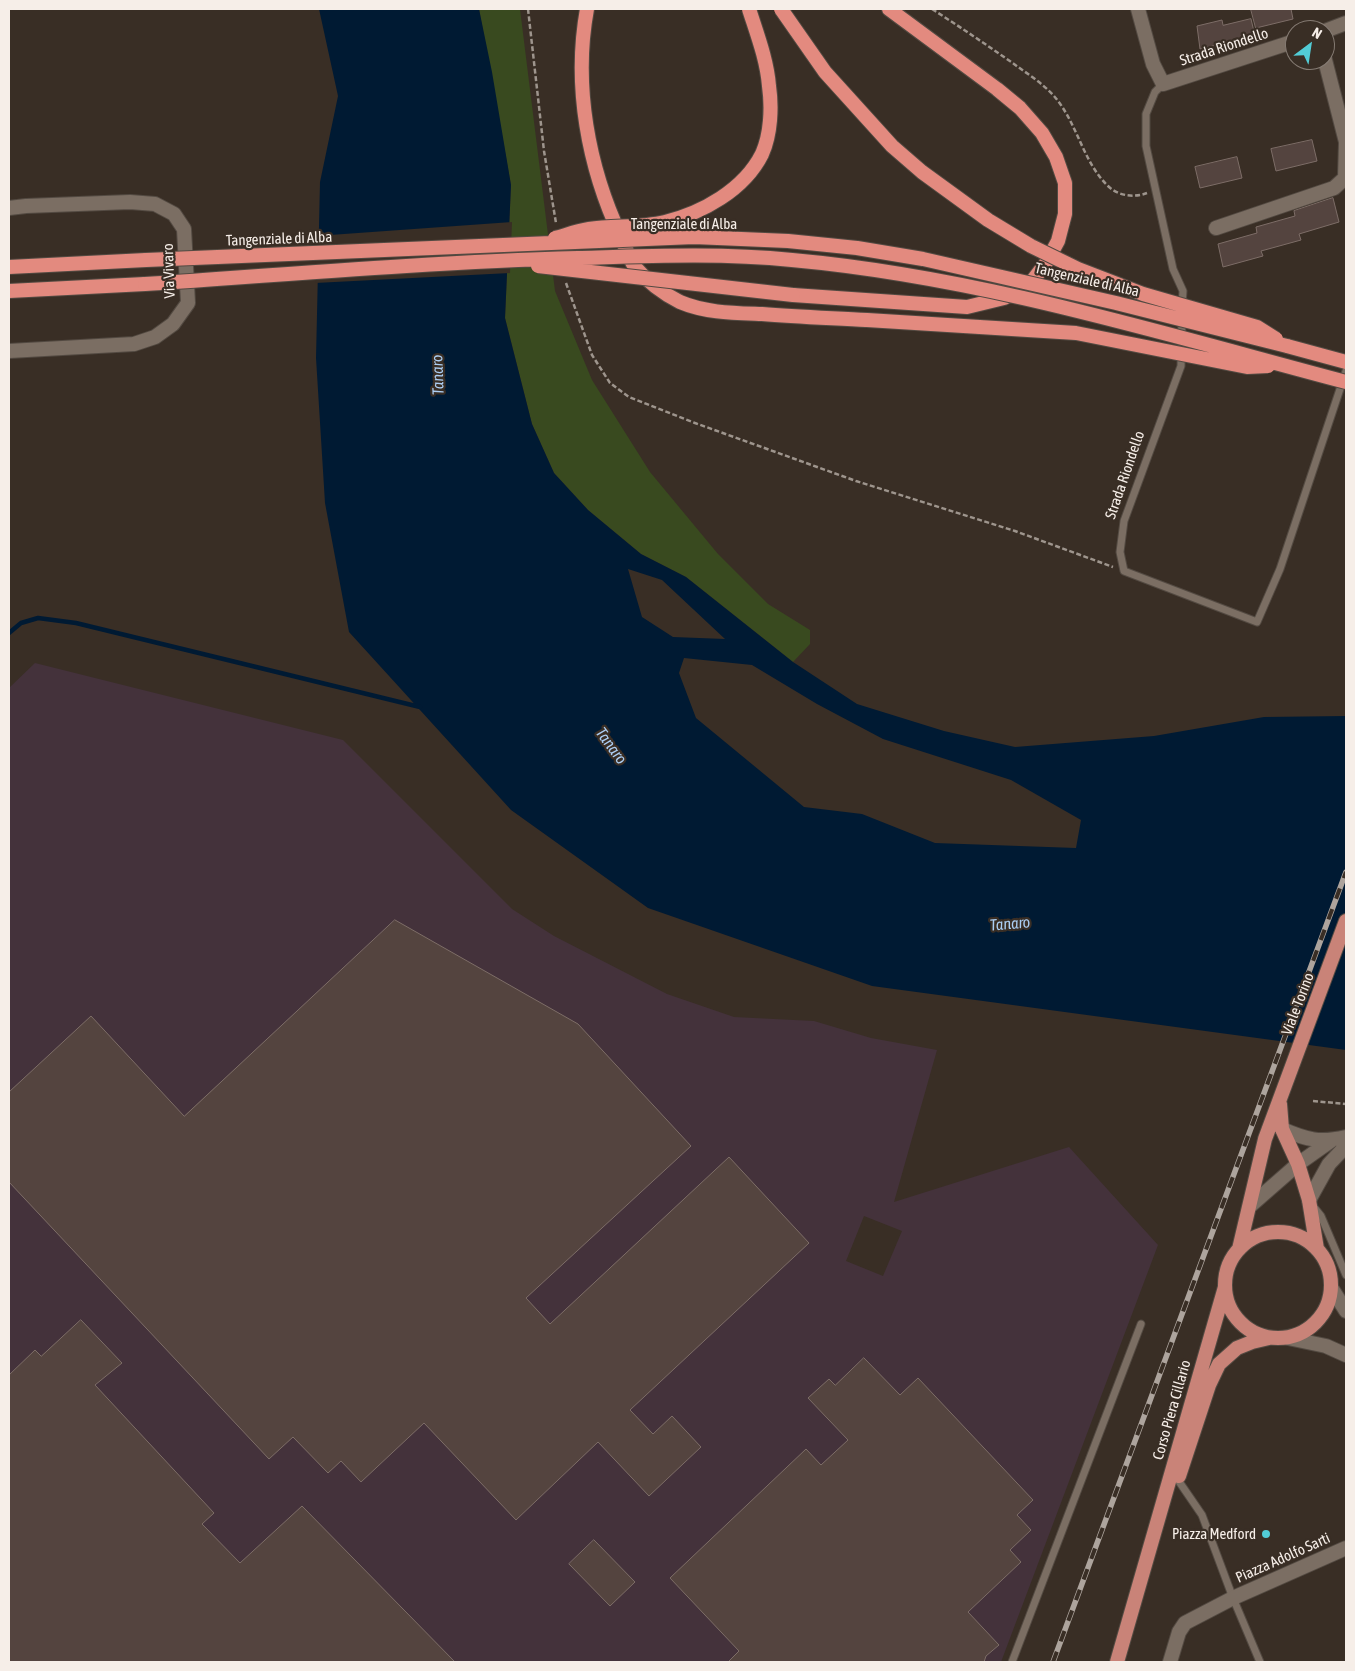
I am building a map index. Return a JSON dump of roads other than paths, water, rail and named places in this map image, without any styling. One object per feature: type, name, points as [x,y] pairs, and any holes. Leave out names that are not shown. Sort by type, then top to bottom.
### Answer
[{"type":"highway","points":[[587,9],[582,35],[583,82],[587,128],[595,169],[610,215],[635,267],[660,290],[681,302],[711,312],[1076,333],[1247,366],[1281,365]]},
{"type":"highway","points":[[529,244],[588,229],[664,222],[709,205],[732,191],[749,174],[762,154],[768,131],[770,86],[764,58],[749,9]]},
{"type":"highway","points":[[781,9],[824,72],[892,146],[937,184],[988,220],[1031,246],[1078,269],[1143,294],[1257,327],[1287,346]]},
{"type":"highway","points":[[488,260],[793,294],[967,307],[1004,298],[1030,284],[1046,263],[1058,241],[1065,214],[1065,183],[1056,157],[1042,133],[1020,108],[889,9]]},
{"type":"highway","name":"Tangenziale di Alba","points":[[9,268],[146,260],[694,237],[788,241],[857,248],[923,259],[1106,301],[1346,362]]},
{"type":"highway","name":"Tangenziale di Alba","points":[[9,291],[145,284],[488,260],[690,255],[789,259],[856,266],[1009,295],[1108,319],[1346,382]]},
{"type":"main road","name":"Viale Torino","points":[[1239,1249],[1265,1139],[1346,921]]},
{"type":"main road","name":"Viale Torino","points":[[1280,1099],[1282,1129],[1298,1164],[1309,1200],[1317,1249]]},
{"type":"main road","points":[[1277,1232],[1295,1234],[1317,1249],[1326,1261],[1331,1275],[1332,1289],[1329,1302],[1321,1318],[1307,1330],[1288,1338],[1269,1338],[1250,1330],[1236,1317],[1228,1304],[1225,1287],[1226,1274],[1231,1260],[1239,1249],[1263,1234],[1277,1232]]},
{"type":"main road","name":"Corso Piera Cillario","points":[[1117,1662],[1225,1287]]},
{"type":"main road","name":"Corso Piera Cillario","points":[[1151,1541],[1178,1480],[1209,1384],[1219,1364],[1237,1348],[1269,1338]]},
{"type":"street","points":[[1138,9],[1152,64],[1163,84]]},
{"type":"street","name":"Strada Riondello","points":[[1163,84],[1285,44]]},
{"type":"street","points":[[1216,228],[1334,188],[1345,178],[1346,142],[1328,70]]},
{"type":"street","name":"Via Vivaro","points":[[9,208],[130,202],[155,204],[174,214],[184,228],[188,304],[173,324],[155,337],[134,344],[9,351]]},
{"type":"street","points":[[1282,1129],[1314,1140],[1332,1140],[1346,1137]]},
{"type":"street","points":[[1250,1206],[1298,1164],[1332,1140]]},
{"type":"street","points":[[1309,1200],[1330,1164],[1346,1146]]},
{"type":"street","points":[[1332,1289],[1346,1312]]},
{"type":"street","points":[[1288,1338],[1326,1346],[1346,1355]]},
{"type":"street","name":"Piazza Adolfo Sarti","points":[[1233,1598],[1346,1548]]},
{"type":"street","points":[[1170,1662],[1179,1632],[1185,1623],[1233,1598]]},
{"type":"lane","name":"Strada Riondello","points":[[1163,84],[1155,92],[1146,114],[1146,146],[1173,268],[1183,291],[1180,366],[1124,521],[1120,552],[1124,571],[1257,622],[1280,569],[1346,371]]},
{"type":"lane","points":[[1309,1200],[1321,1216],[1346,1275]]},
{"type":"lane","points":[[1012,1662],[1141,1324]]},
{"type":"lane","points":[[1178,1480],[1202,1515],[1233,1598],[1260,1662]]},
{"type":"water","name":"Tanaro","points":[[319,9],[479,9],[492,72],[511,185],[505,318],[532,424],[554,473],[588,510],[641,554],[686,577],[793,662],[857,704],[944,731],[1015,747],[1154,736],[1264,717],[1346,716],[1346,1050],[872,986],[648,908],[511,810],[349,632],[325,503],[316,358],[320,182],[338,96]],"holes":[[[628,569],[662,580],[725,639],[673,637],[642,617]],[[684,658],[752,665],[817,704],[883,739],[1011,780],[1081,820],[1076,848],[935,843],[862,814],[804,807],[696,718],[679,673]]]},
{"type":"waterway","points":[[9,633],[21,623],[38,618],[76,623],[420,707]]},
{"type":"railway","points":[[1053,1662],[1346,872]]},
{"type":"place","name":"Piazza Medford","points":[[1266,1534]]}]
